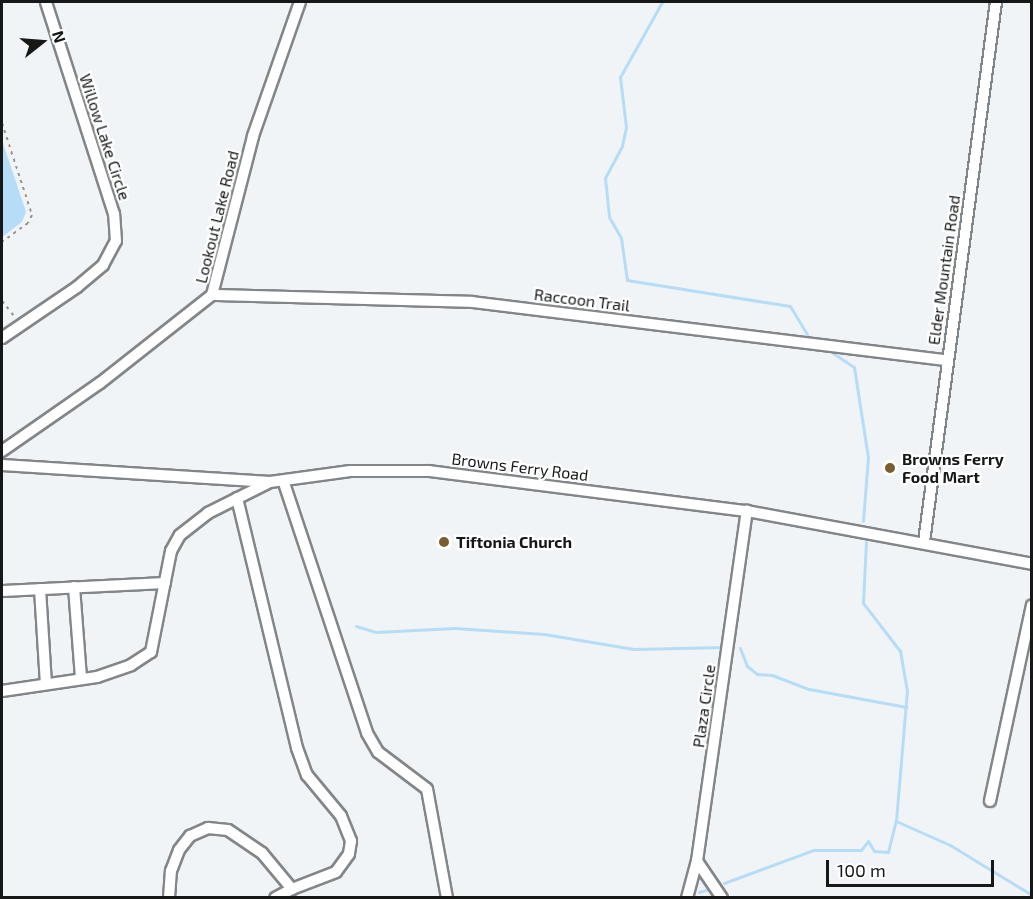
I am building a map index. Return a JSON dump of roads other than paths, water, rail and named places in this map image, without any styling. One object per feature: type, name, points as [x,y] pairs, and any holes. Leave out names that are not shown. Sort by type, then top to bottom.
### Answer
[{"type":"street","name":"Willow Lake Circle","points":[[2,338],[103,265],[116,241],[114,214],[46,2]]},
{"type":"street","name":"Lookout Lake Road","points":[[2,450],[100,382],[212,294],[253,136],[300,2]]},
{"type":"street","name":"Elder Mountain Road","points":[[924,542],[946,360],[996,2]]},
{"type":"street","name":"Raccoon Trail","points":[[212,294],[472,302],[946,360]]},
{"type":"street","name":"Browns Ferry Road","points":[[2,465],[285,483],[350,471],[429,471],[747,511],[924,542],[1032,564]]},
{"type":"street","points":[[2,692],[81,679],[131,665],[151,652],[171,551],[180,535],[190,524],[270,482]]},
{"type":"street","points":[[285,483],[367,733],[378,752],[427,789],[447,897]]},
{"type":"street","points":[[237,498],[297,748],[307,775],[341,816],[351,842],[349,854],[336,872],[275,897]]},
{"type":"street","name":"Plaza Circle","points":[[687,897],[698,861],[747,511]]},
{"type":"street","points":[[2,591],[165,583]]},
{"type":"street","points":[[74,587],[81,679]]},
{"type":"street","points":[[40,589],[46,684]]},
{"type":"street","points":[[990,801],[1032,605]]},
{"type":"street","points":[[169,897],[171,871],[179,850],[190,836],[208,828],[228,830],[262,853],[292,890]]},
{"type":"street","points":[[698,861],[722,897]]},
{"type":"water","points":[[2,140],[26,212],[22,222],[2,237]]},
{"type":"waterway","points":[[662,2],[620,77],[626,127],[622,146],[605,178],[609,217],[621,238],[627,280],[790,306],[807,334]]},
{"type":"waterway","points":[[833,353],[854,367],[868,457],[863,521]]},
{"type":"waterway","points":[[724,883],[813,850],[861,850],[868,841],[874,851],[888,852],[896,821],[907,691],[900,651],[863,603],[866,542]]},
{"type":"waterway","points":[[356,626],[376,632],[455,628],[544,634],[634,649],[724,647]]},
{"type":"waterway","points":[[740,648],[747,666],[757,674],[772,675],[809,689],[906,707]]},
{"type":"waterway","points":[[896,821],[950,845],[1032,895]]},
{"type":"waterway","points":[[699,892],[706,890]]},
{"type":"place","name":"Browns Ferry Food Mart","points":[[890,468]]},
{"type":"place","name":"Tiftonia Church","points":[[444,542]]}]
